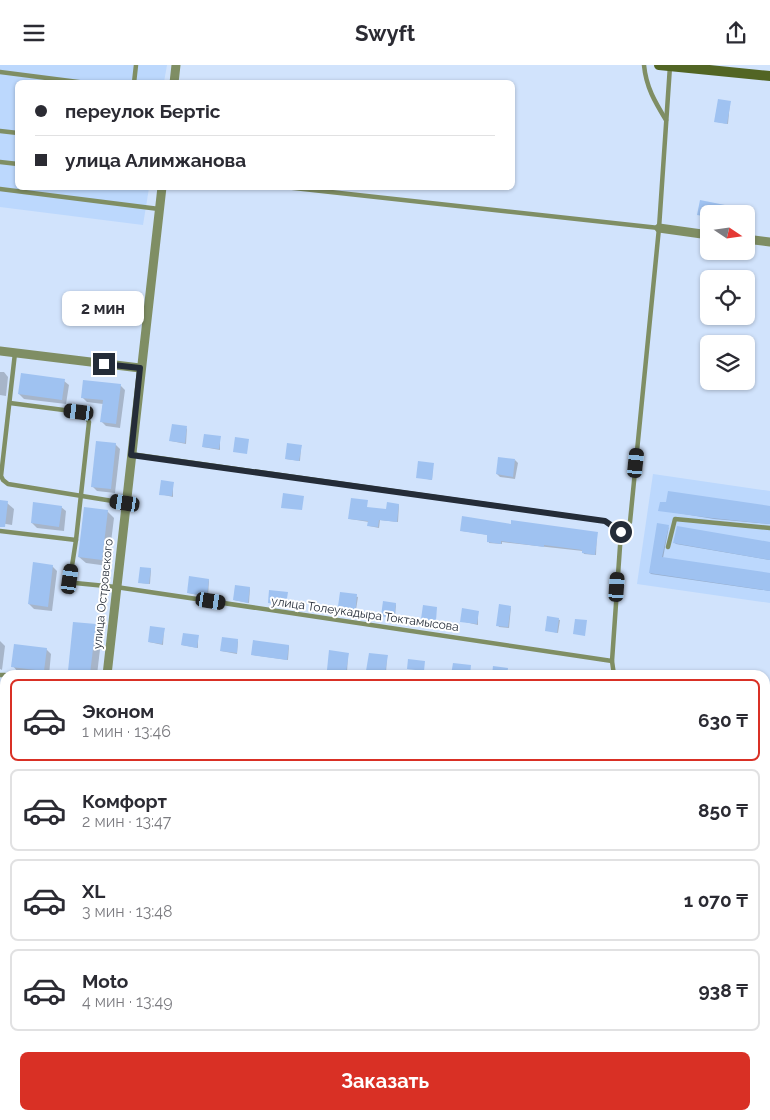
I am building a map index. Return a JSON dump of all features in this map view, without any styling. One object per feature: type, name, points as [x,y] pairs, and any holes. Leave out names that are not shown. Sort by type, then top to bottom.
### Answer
[{"type":"street","points":[[174,80],[176,65]]},
{"type":"street","points":[[663,65],[770,76]]},
{"type":"street","name":"улица Островского","points":[[107,670],[162,190]]},
{"type":"street","points":[[659,228],[700,234]]},
{"type":"street","points":[[755,240],[770,242]]},
{"type":"street","points":[[0,351],[140,368]]},
{"type":"lane","points":[[134,80],[136,65]]},
{"type":"lane","points":[[644,65],[645,78],[651,96],[667,121]]},
{"type":"lane","points":[[613,670],[612,661],[621,532],[630,522],[659,228],[667,121],[663,65]]},
{"type":"lane","points":[[0,73],[60,80]]},
{"type":"lane","points":[[0,131],[15,133]]},
{"type":"lane","points":[[0,162],[15,164]]},
{"type":"lane","points":[[0,189],[159,209]]},
{"type":"lane","points":[[312,190],[659,228]]},
{"type":"lane","points":[[15,353],[1,476],[3,480],[8,484],[125,503]]},
{"type":"lane","points":[[0,531],[76,541],[89,422],[79,412],[10,403]]},
{"type":"lane","points":[[131,455],[605,521],[621,532]]},
{"type":"lane","points":[[668,547],[675,519],[770,528]]},
{"type":"lane","name":"улица Толеукадыра Токтамысова","points":[[76,541],[71,581],[612,661]]},
{"type":"shaded area","points":[[0,65],[167,65],[164,80],[15,80],[15,190],[149,190],[143,225],[0,207]]},
{"type":"shaded area","points":[[653,474],[770,491],[770,603],[637,584]]},
{"type":"building","points":[[718,99],[731,101],[727,124],[714,122]]},
{"type":"building","points":[[700,200],[725,205],[700,205],[700,216],[697,215]]},
{"type":"building","points":[[21,373],[65,379],[62,400],[18,394]]},
{"type":"building","points":[[83,380],[121,384],[116,424],[100,422],[103,400],[81,398]]},
{"type":"building","points":[[172,424],[187,426],[185,443],[169,441]]},
{"type":"building","points":[[204,434],[221,436],[219,449],[202,447]]},
{"type":"building","points":[[235,437],[249,439],[247,454],[233,452]]},
{"type":"building","points":[[96,441],[116,443],[111,489],[91,487]]},
{"type":"building","points":[[287,443],[302,445],[299,461],[285,459]]},
{"type":"building","points":[[498,457],[515,459],[513,477],[496,474]]},
{"type":"building","points":[[418,461],[434,463],[432,480],[416,478]]},
{"type":"building","points":[[161,480],[174,482],[172,496],[159,495]]},
{"type":"building","points":[[668,491],[770,506],[770,524],[658,511],[660,502],[666,502]]},
{"type":"building","points":[[283,493],[304,496],[302,510],[281,508]]},
{"type":"building","points":[[351,498],[368,500],[367,507],[386,509],[387,502],[399,504],[397,522],[379,520],[378,527],[367,526],[368,521],[348,519]]},
{"type":"building","points":[[0,500],[8,501],[5,527],[0,527]]},
{"type":"building","points":[[33,502],[62,506],[59,527],[31,523]]},
{"type":"building","points":[[84,507],[108,510],[102,560],[78,557]]},
{"type":"building","points":[[462,516],[511,524],[511,520],[598,532],[595,555],[582,553],[582,550],[544,545],[544,547],[501,541],[501,544],[487,542],[487,535],[460,531]]},
{"type":"building","points":[[657,523],[669,525],[662,557],[770,573],[770,591],[649,573]]},
{"type":"building","points":[[677,526],[770,542],[770,560],[673,543]]},
{"type":"building","points":[[33,562],[53,565],[48,607],[28,604]]},
{"type":"building","points":[[140,567],[151,568],[149,584],[138,583]]},
{"type":"building","points":[[189,576],[209,579],[207,596],[187,593]]},
{"type":"building","points":[[235,585],[250,587],[248,603],[233,600]]},
{"type":"building","points":[[269,590],[288,592],[286,605],[268,603]]},
{"type":"building","points":[[340,592],[357,594],[355,616],[337,614]]},
{"type":"building","points":[[383,601],[396,603],[394,618],[381,616]]},
{"type":"building","points":[[499,604],[511,606],[508,627],[496,626]]},
{"type":"building","points":[[423,605],[437,607],[436,621],[421,619]]},
{"type":"building","points":[[462,608],[479,611],[477,624],[460,622]]},
{"type":"building","points":[[547,616],[559,618],[557,633],[545,631]]},
{"type":"building","points":[[575,619],[587,620],[585,636],[573,634]]},
{"type":"building","points":[[73,622],[96,624],[90,670],[68,670]]},
{"type":"building","points":[[150,626],[165,628],[162,644],[148,642]]},
{"type":"building","points":[[183,633],[199,635],[197,648],[181,645]]},
{"type":"building","points":[[222,637],[238,639],[237,653],[220,651]]},
{"type":"building","points":[[253,640],[289,645],[287,660],[251,655]]},
{"type":"building","points":[[14,644],[47,648],[44,670],[11,667]]},
{"type":"building","points":[[329,650],[349,653],[346,670],[327,670]]},
{"type":"building","points":[[369,653],[388,655],[386,670],[366,670]]},
{"type":"building","points":[[408,659],[425,661],[424,670],[407,669]]},
{"type":"building","points":[[453,663],[471,665],[470,670],[452,670]]},
{"type":"building","points":[[493,666],[508,668],[508,670],[493,670]]},
{"type":"route","points":[[104,364],[140,368],[131,455],[605,521],[621,532]]}]
